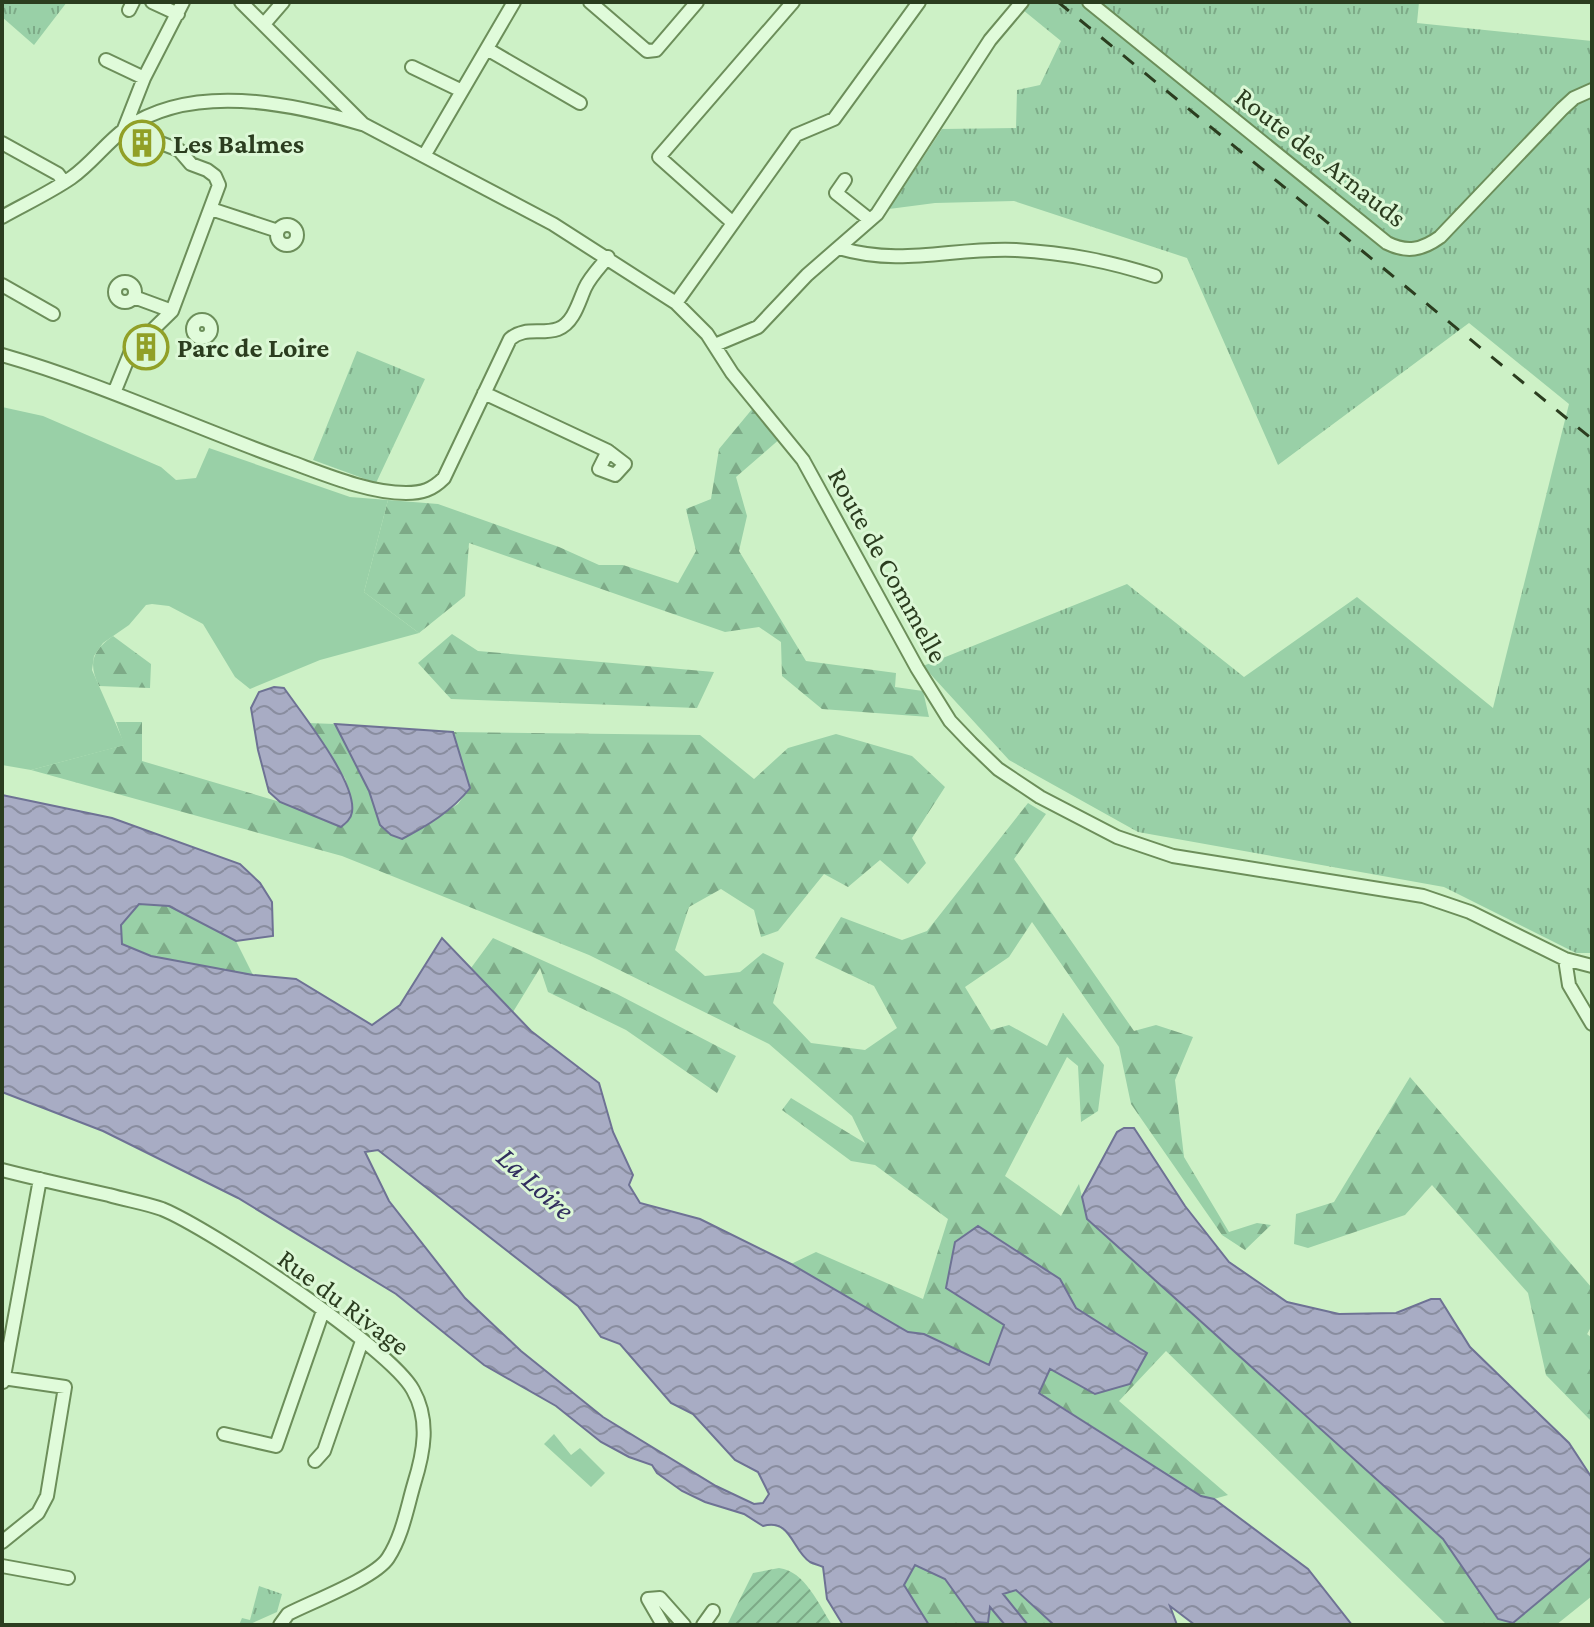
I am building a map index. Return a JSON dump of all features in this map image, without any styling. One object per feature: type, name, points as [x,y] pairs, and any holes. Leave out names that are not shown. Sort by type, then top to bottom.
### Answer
[{"type":"street","points":[[124,129],[144,78],[180,8],[152,2]]},
{"type":"street","name":"Route de Commelle","points":[[241,2],[363,124],[553,224],[608,257],[676,303],[707,334],[732,373],[803,460],[917,668],[950,721],[998,769],[1019,784],[1088,823],[1140,846],[1173,856],[1423,896],[1470,912],[1565,959],[1592,966]]},
{"type":"street","points":[[264,24],[283,2]]},
{"type":"street","points":[[424,156],[514,2]]},
{"type":"street","points":[[590,2],[647,51],[656,50],[697,2]]},
{"type":"street","points":[[733,223],[659,157],[793,2]]},
{"type":"street","points":[[676,303],[796,135],[834,119],[919,2]]},
{"type":"street","points":[[715,345],[758,327],[807,275],[877,214],[990,40],[1022,2]]},
{"type":"street","name":"Route des Arnauds","points":[[1089,2],[1387,243],[1407,250],[1428,245],[1440,237],[1562,109],[1574,98],[1592,90]]},
{"type":"street","points":[[487,49],[580,103]]},
{"type":"street","points":[[106,60],[144,78]]},
{"type":"street","points":[[412,67],[462,91]]},
{"type":"street","points":[[2,217],[64,182],[102,152],[124,129],[171,108],[211,101],[294,108],[363,124]]},
{"type":"street","points":[[114,393],[131,351],[170,314],[219,185],[215,176],[191,164],[179,150],[124,129]]},
{"type":"street","points":[[2,143],[58,174],[64,182]]},
{"type":"street","points":[[845,180],[836,193],[870,220]]},
{"type":"street","points":[[211,209],[278,231]]},
{"type":"street","points":[[839,248],[885,258],[1015,250],[1099,259],[1155,276]]},
{"type":"street","points":[[2,355],[114,393],[350,483],[403,494],[431,490],[444,478],[510,339],[526,331],[553,330],[564,326],[581,303],[589,281],[608,257]]},
{"type":"street","points":[[2,285],[53,314]]},
{"type":"street","points":[[134,297],[194,326]]},
{"type":"street","points":[[484,393],[608,451]]},
{"type":"street","points":[[1565,959],[1569,985],[1592,1024]]},
{"type":"street","name":"Rue du Rivage","points":[[2,1170],[151,1206],[172,1214],[323,1311],[362,1341],[412,1387],[424,1427],[420,1463],[395,1545],[379,1568],[288,1614],[280,1625]]},
{"type":"street","points":[[2,1542],[38,1513],[47,1496],[65,1387],[3,1381],[40,1179]]},
{"type":"street","points":[[224,1434],[276,1446],[323,1311]]},
{"type":"street","points":[[315,1461],[324,1451],[362,1341]]},
{"type":"street","points":[[2,1566],[68,1578]]},
{"type":"street","points":[[663,1625],[648,1599],[655,1597],[664,1601],[684,1625]]},
{"type":"street","points":[[703,1625],[713,1611]]},
{"type":"green space","points":[[2,2],[67,2],[34,45],[2,17]]},
{"type":"green space","points":[[1031,2],[1419,2],[1417,23],[1592,41],[1592,953],[1576,953],[1444,887],[1138,832],[1009,760],[923,666],[1127,584],[1244,677],[1357,597],[1493,708],[1569,404],[1469,323],[1278,465],[1187,258],[1014,201],[935,203],[889,209],[942,129],[1016,128],[1017,90],[1040,85],[1061,41],[1023,10]]},
{"type":"green space","points":[[357,351],[425,379],[376,483],[313,460]]},
{"type":"green space","points":[[2,407],[43,416],[161,467],[176,480],[196,478],[209,448],[350,497],[388,500],[364,592],[419,633],[320,660],[250,689],[235,677],[203,624],[169,606],[146,605],[129,625],[103,643],[94,656],[92,670],[125,745],[31,770],[2,765]]},
{"type":"green space","points":[[753,408],[782,437],[736,477],[747,516],[739,551],[806,661],[896,673],[895,687],[923,691],[929,717],[822,709],[782,676],[781,642],[759,627],[725,632],[469,543],[465,596],[419,633],[364,592],[388,500],[438,504],[559,547],[599,565],[623,565],[678,583],[696,551],[686,509],[711,499],[719,449]]},
{"type":"green space","points":[[452,634],[478,651],[714,672],[697,708],[451,699],[418,663]]},
{"type":"green space","points":[[113,636],[151,664],[150,688],[99,686],[94,658],[100,647]]},
{"type":"green space","points":[[116,722],[142,722],[142,761],[280,802],[341,826],[352,801],[345,778],[308,723],[335,724],[369,791],[380,825],[402,839],[458,804],[469,789],[453,732],[700,735],[754,779],[788,748],[836,734],[912,756],[945,787],[912,838],[926,863],[908,884],[880,860],[848,887],[824,874],[778,931],[761,937],[754,910],[721,889],[689,907],[675,950],[705,976],[740,972],[763,953],[784,963],[773,1003],[811,1043],[865,1050],[897,1028],[874,986],[815,958],[841,917],[902,940],[927,931],[1028,803],[1046,814],[1014,859],[1134,1031],[1156,1025],[1193,1037],[1175,1080],[1184,1157],[1229,1232],[1257,1223],[1271,1225],[1245,1250],[1222,1235],[1131,1104],[1119,1047],[1032,922],[1009,957],[965,987],[991,1030],[1009,1025],[1047,1046],[1063,1013],[1104,1065],[1098,1111],[1081,1122],[1078,1066],[1067,1057],[1005,1176],[1061,1216],[1079,1184],[1087,1219],[1443,1539],[1498,1619],[1513,1623],[1592,1557],[1592,1596],[1556,1625],[1447,1625],[1166,1351],[1119,1401],[1228,1495],[1214,1499],[1201,1496],[1039,1392],[1050,1369],[1095,1394],[1146,1353],[1075,1308],[1060,1279],[1004,1325],[990,1365],[924,1334],[908,1332],[791,1264],[816,1252],[923,1299],[948,1219],[875,1165],[851,1161],[782,1110],[791,1098],[865,1143],[852,1116],[769,1044],[589,955],[342,856],[31,770],[124,745]]},
{"type":"green space","points":[[139,904],[169,906],[236,941],[253,975],[151,956],[122,945],[121,925]]},
{"type":"green space","points":[[493,938],[617,994],[736,1056],[717,1093],[626,1030],[548,992],[540,968],[513,1012],[471,968]]},
{"type":"green space","points":[[1410,1077],[1592,1288],[1592,1325],[1587,1334],[1592,1338],[1592,1422],[1546,1375],[1528,1293],[1432,1185],[1405,1215],[1308,1248],[1294,1244],[1296,1214],[1334,1202]]},
{"type":"green space","points":[[554,1434],[571,1455],[580,1448],[605,1473],[591,1487],[544,1444]]},
{"type":"green space","points":[[915,1565],[945,1579],[976,1621],[990,1606],[1005,1625],[929,1625],[904,1585]]},
{"type":"green space","points":[[779,1568],[788,1570],[804,1582],[832,1625],[727,1625],[753,1573]]},
{"type":"green space","points":[[259,1586],[282,1594],[277,1612],[248,1625],[239,1625],[242,1618],[250,1620]]},
{"type":"green space","points":[[1016,1590],[1054,1625],[1028,1625],[1002,1593]]},
{"type":"water","points":[[274,687],[284,688],[327,748],[346,784],[352,812],[341,827],[280,802],[269,792],[251,708],[259,692]]},
{"type":"water","points":[[335,724],[453,732],[470,788],[447,811],[421,829],[402,839],[391,835],[380,825],[369,791]]},
{"type":"water","name":"La Loire","points":[[2,795],[112,818],[240,864],[260,883],[272,902],[273,936],[236,941],[169,906],[139,904],[121,925],[122,944],[151,956],[253,975],[296,979],[372,1025],[400,1005],[442,938],[531,1031],[599,1083],[613,1132],[633,1175],[629,1185],[640,1203],[700,1219],[791,1264],[908,1332],[924,1334],[989,1365],[1004,1325],[946,1288],[955,1242],[978,1226],[1060,1279],[1076,1308],[1147,1353],[1130,1384],[1095,1394],[1050,1369],[1039,1393],[1201,1496],[1214,1499],[1308,1569],[1352,1625],[1195,1625],[1170,1606],[1177,1625],[1054,1625],[1016,1590],[1003,1594],[1028,1625],[1005,1625],[990,1607],[988,1623],[976,1622],[945,1579],[915,1565],[904,1585],[929,1625],[843,1625],[827,1599],[823,1567],[804,1557],[780,1527],[763,1526],[744,1514],[705,1502],[682,1491],[657,1473],[652,1465],[601,1442],[556,1406],[484,1365],[396,1294],[238,1198],[103,1131],[2,1092]],"holes":[[[378,1150],[578,1306],[601,1337],[620,1344],[671,1403],[693,1414],[735,1460],[758,1472],[769,1494],[763,1503],[754,1504],[716,1486],[603,1417],[521,1351],[465,1298],[389,1201],[365,1152]]]},
{"type":"water","points":[[1134,1128],[1185,1206],[1229,1262],[1287,1302],[1339,1314],[1396,1313],[1431,1299],[1440,1299],[1470,1347],[1569,1443],[1592,1478],[1592,1557],[1513,1623],[1498,1619],[1443,1539],[1087,1219],[1082,1197],[1117,1132]]},
{"type":"railway","points":[[1058,2],[1592,439]]},
{"type":"place","name":"Les Balmes","points":[[142,143]]},
{"type":"place","name":"Parc de Loire","points":[[146,347]]}]
